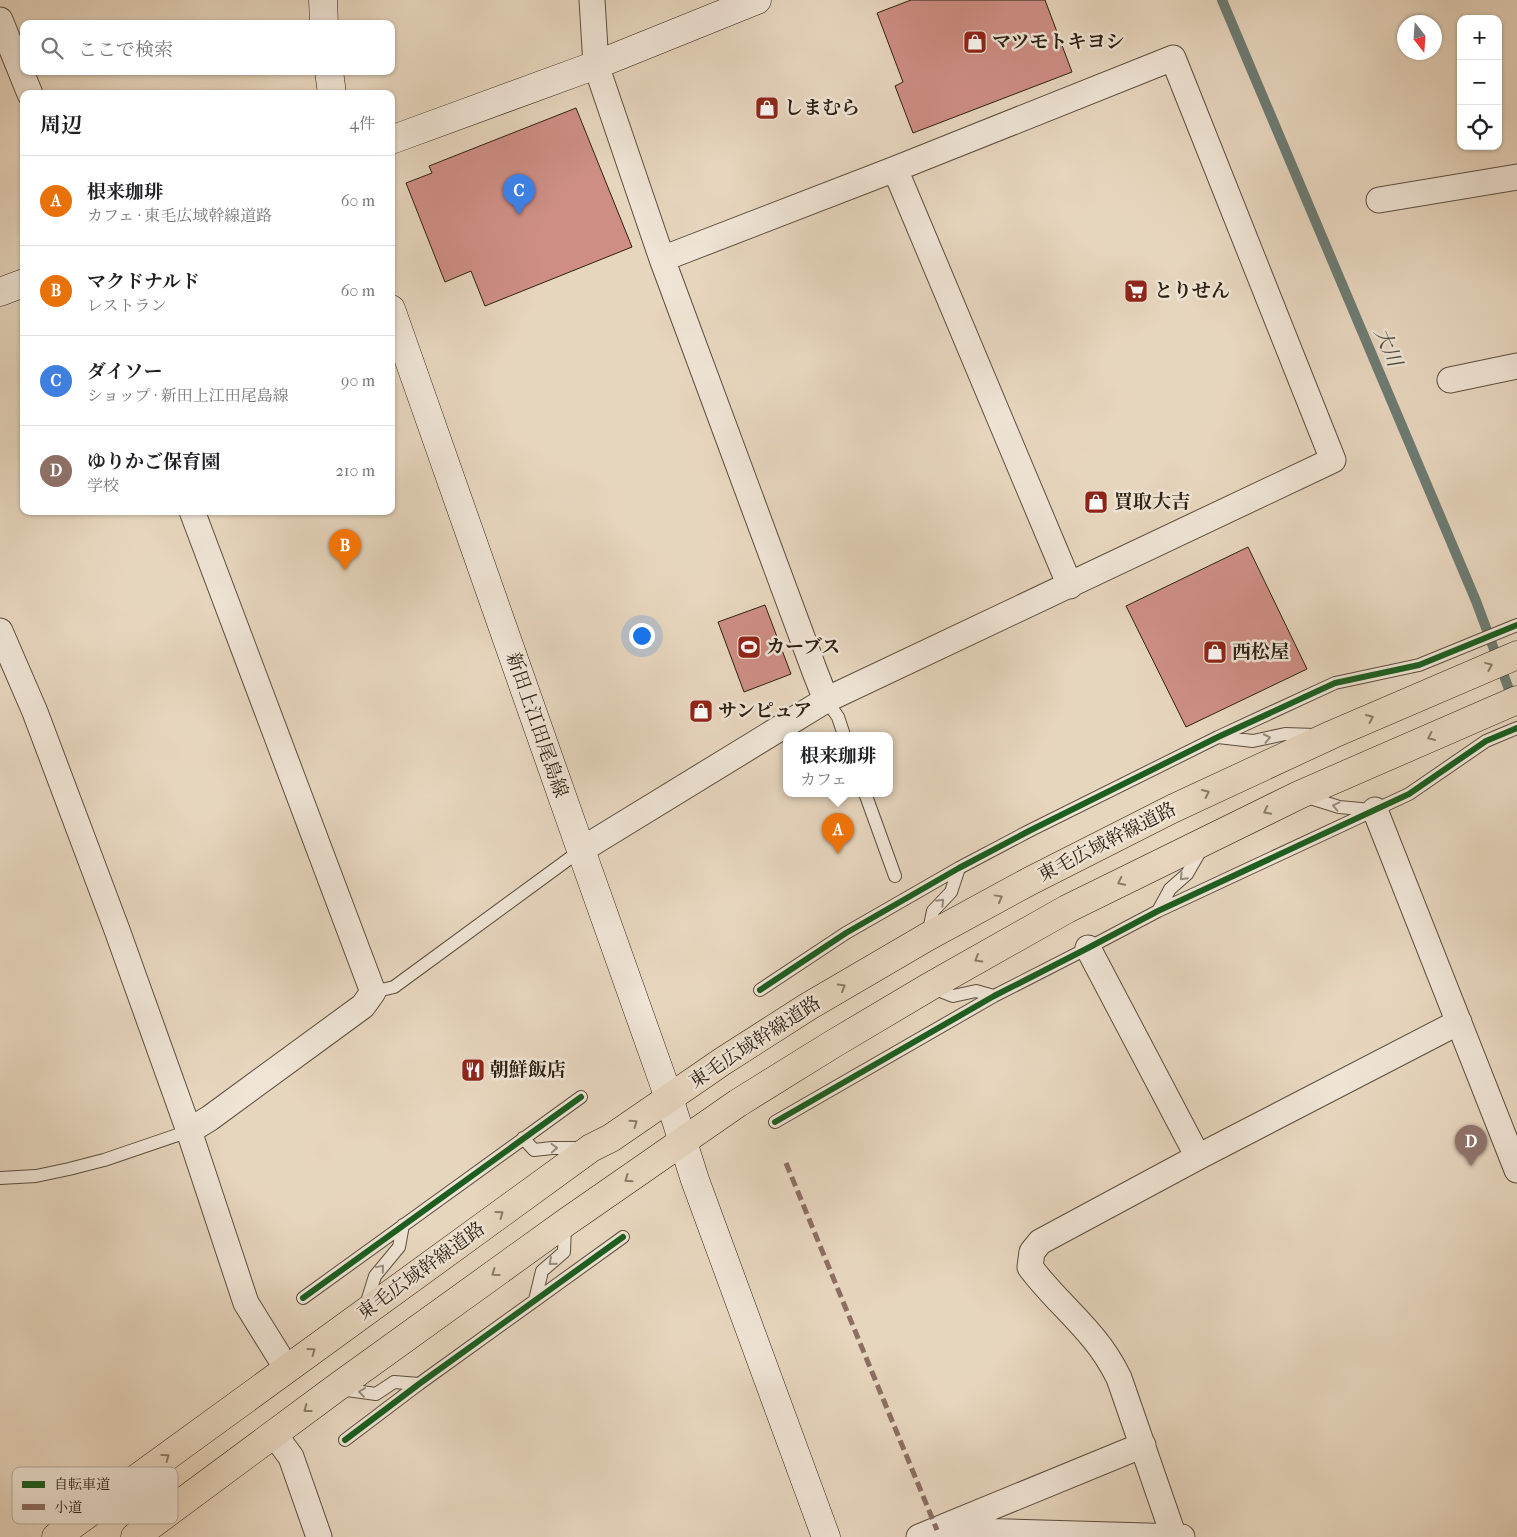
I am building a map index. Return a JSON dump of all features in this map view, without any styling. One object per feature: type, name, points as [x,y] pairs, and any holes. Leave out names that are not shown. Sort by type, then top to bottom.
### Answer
[{"type":"highway","name":"東毛広域幹線道路","points":[[152,1467],[591,1148],[612,1138],[669,1098],[809,1006],[927,937],[1030,881],[1163,814],[1331,735],[1517,655]]},
{"type":"highway","points":[[178,1505],[336,1388],[565,1223],[738,1104],[809,1059],[929,987],[1066,909],[1206,842],[1300,794],[1481,729],[1517,700]]},
{"type":"highway","name":"東毛広域幹線道路","points":[[56,1537],[74,1524]]},
{"type":"highway","points":[[135,1537],[153,1524]]},
{"type":"main road","points":[[323,0],[324,20]]},
{"type":"main road","points":[[395,139],[596,65],[757,0]]},
{"type":"main road","points":[[330,75],[331,90]]},
{"type":"main road","points":[[0,292],[20,284]]},
{"type":"main road","name":"新田上江田尾島線","points":[[395,320],[669,1098],[698,1187],[826,1537]]},
{"type":"street","points":[[592,0],[596,65],[662,259],[826,700]]},
{"type":"street","points":[[0,20],[20,69]]},
{"type":"street","points":[[581,850],[826,700],[1333,460],[1173,58],[895,169],[662,259]]},
{"type":"street","points":[[22,75],[28,90]]},
{"type":"street","points":[[895,169],[1070,586]]},
{"type":"street","points":[[1379,200],[1517,176]]},
{"type":"street","points":[[1450,380],[1517,366]]},
{"type":"street","points":[[189,1131],[210,1118],[363,1006],[373,992],[194,515]]},
{"type":"street","points":[[0,631],[34,712],[117,930],[189,1131],[246,1303],[287,1369]]},
{"type":"street","points":[[1375,810],[1517,1170]]},
{"type":"street","points":[[1088,948],[1198,1157]]},
{"type":"street","points":[[1174,1537],[1120,1378],[1093,1338],[1030,1267],[1032,1252],[1040,1242],[1198,1157],[1459,1022]]},
{"type":"street","points":[[274,1434],[291,1457],[319,1537]]},
{"type":"street","points":[[928,1533],[1143,1446]]},
{"type":"street","points":[[928,1533],[1182,1537]]},
{"type":"lane","points":[[760,990],[846,933],[959,868],[1029,830],[1218,737],[1335,683],[1419,665],[1517,625]]},
{"type":"lane","points":[[826,700],[838,717],[843,732]]},
{"type":"lane","points":[[775,1122],[994,996],[1158,911],[1409,794],[1481,729],[1517,728]]},
{"type":"lane","points":[[1218,737],[1253,741],[1285,734],[1331,735]]},
{"type":"lane","points":[[1300,794],[1339,807],[1375,810]]},
{"type":"lane","points":[[866,797],[895,876]]},
{"type":"lane","points":[[1158,911],[1170,888],[1187,874],[1206,842]]},
{"type":"lane","points":[[373,992],[394,988],[581,850]]},
{"type":"lane","points":[[927,937],[932,911],[952,892],[959,868]]},
{"type":"lane","points":[[929,987],[953,996],[976,991],[994,996]]},
{"type":"lane","points":[[303,1298],[581,1097]]},
{"type":"lane","points":[[0,1178],[36,1176],[69,1169],[104,1160],[189,1131]]},
{"type":"lane","points":[[523,1138],[534,1150],[591,1148]]},
{"type":"lane","points":[[534,1300],[542,1271],[564,1252],[565,1223]]},
{"type":"lane","points":[[363,1313],[375,1276],[399,1246],[402,1225]]},
{"type":"lane","points":[[345,1440],[534,1300],[623,1238]]},
{"type":"lane","points":[[336,1388],[376,1394],[394,1382],[419,1384]]},
{"type":"building","name":"マツモトキヨシ","points":[[911,0],[1045,0],[1072,72],[913,133],[895,86],[903,82],[877,13]]},
{"type":"building","points":[[576,108],[632,247],[485,306],[471,271],[445,282],[406,183],[432,173],[429,166]]},
{"type":"building","points":[[1248,547],[1307,669],[1186,727],[1126,606]]},
{"type":"building","points":[[765,605],[791,674],[744,692],[718,622]]},
{"type":"waterway","name":"大川","points":[[1222,0],[1476,601],[1513,700]]},
{"type":"marked path","points":[[786,1163],[937,1530]]},
{"type":"cycle path","points":[[760,990],[846,933],[959,868],[1218,737],[1335,683],[1419,665],[1517,625]]},
{"type":"cycle path","points":[[775,1122],[994,996],[1158,911],[1409,794],[1486,741],[1517,728]]},
{"type":"cycle path","points":[[303,1298],[581,1097]]},
{"type":"cycle path","points":[[345,1440],[419,1384],[623,1237]]},
{"type":"place","name":"マツモトキヨシ","points":[[975,42]]},
{"type":"place","name":"しまむら","points":[[767,108]]},
{"type":"place","name":"ダイソー","points":[[519,215]]},
{"type":"place","name":"とりせん","points":[[1136,291]]},
{"type":"place","name":"買取大吉","points":[[1096,502]]},
{"type":"place","name":"マクドナルド","points":[[345,570]]},
{"type":"place","name":"カーブス","points":[[749,647]]},
{"type":"place","name":"西松屋","points":[[1215,652]]},
{"type":"place","name":"サンピュア","points":[[701,711]]},
{"type":"place","name":"根来珈琲","points":[[838,854]]},
{"type":"place","name":"朝鮮飯店","points":[[473,1070]]},
{"type":"place","name":"ゆりかご保育園","points":[[1471,1166]]}]
